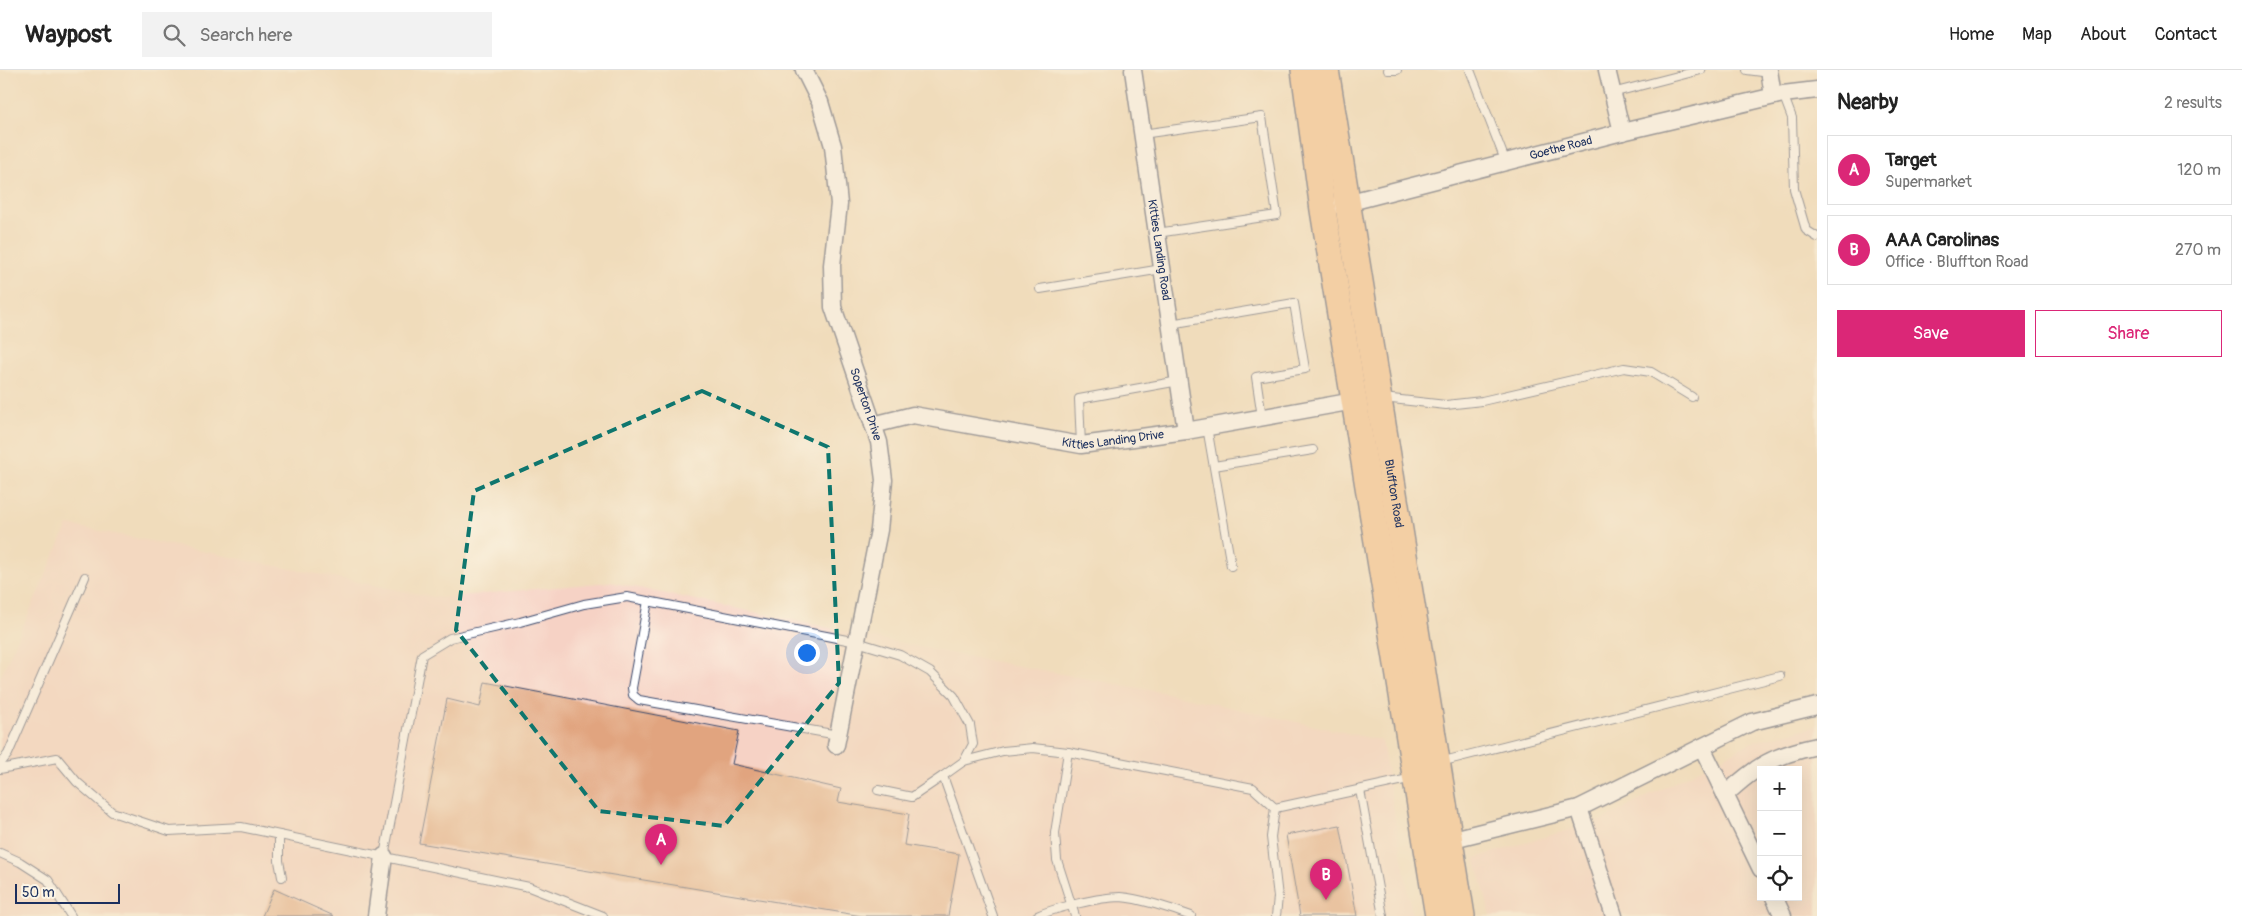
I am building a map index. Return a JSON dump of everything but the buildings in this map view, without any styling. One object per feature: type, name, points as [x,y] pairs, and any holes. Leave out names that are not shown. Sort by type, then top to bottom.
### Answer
[{"type":"main road","name":"Bluffton Road","points":[[1304,70],[1323,210],[1366,399],[1437,763],[1462,916]]},
{"type":"main road","name":"Bluffton Road","points":[[1326,70],[1347,203],[1366,399],[1415,778],[1438,916]]},
{"type":"street","name":"Soperton Drive","points":[[804,70],[820,102],[833,146],[839,204],[832,265],[833,307],[879,442],[884,480],[879,530],[837,740]]},
{"type":"street","name":"Kitties Landing Road","points":[[1133,70],[1186,430]]},
{"type":"street","points":[[1606,70],[1622,132]]},
{"type":"street","points":[[1769,72],[1778,95]]},
{"type":"street","name":"Goethe Road","points":[[1323,210],[1505,160],[1778,95],[1817,90]]},
{"type":"street","name":"Kitties Landing Drive","points":[[873,425],[914,415],[1080,445],[1207,427],[1366,399]]},
{"type":"street","points":[[1449,840],[1580,808],[1752,722],[1817,706]]},
{"type":"street","points":[[1725,795],[1747,774],[1783,754],[1817,746]]},
{"type":"street","points":[[1702,747],[1757,862]]},
{"type":"street","points":[[1580,808],[1614,916]]},
{"type":"street","points":[[376,916],[384,856]]},
{"type":"street","points":[[1776,901],[1783,916]]},
{"type":"lane","points":[[1388,70],[1397,70]]},
{"type":"lane","points":[[1470,70],[1505,160]]},
{"type":"lane","points":[[1612,93],[1701,70]]},
{"type":"lane","points":[[1747,70],[1769,72]]},
{"type":"lane","points":[[1778,95],[1792,118],[1794,189],[1806,230],[1817,237]]},
{"type":"lane","points":[[1142,134],[1262,117],[1276,215],[1157,233]]},
{"type":"lane","points":[[1040,289],[1162,269]]},
{"type":"lane","points":[[1170,324],[1294,303],[1305,369],[1256,377],[1262,417]]},
{"type":"lane","points":[[1366,399],[1446,405],[1482,401],[1624,368],[1652,372],[1692,397]]},
{"type":"lane","points":[[1080,445],[1079,399],[1179,381]]},
{"type":"lane","points":[[1207,427],[1231,566]]},
{"type":"lane","points":[[1214,466],[1313,450]]},
{"type":"lane","points":[[0,764],[8,754],[85,578]]},
{"type":"lane","points":[[384,856],[422,654],[450,638],[520,622],[584,604],[627,597],[857,642],[900,655],[930,672],[954,696],[970,725],[973,744],[964,761]]},
{"type":"lane","points":[[648,602],[632,688],[633,695],[639,700],[837,740]]},
{"type":"lane","points":[[1437,763],[1780,676]]},
{"type":"lane","points":[[878,790],[912,797],[964,761],[1003,752],[1033,748],[1068,752],[1253,788],[1275,808]]},
{"type":"lane","points":[[1068,752],[1055,833],[1057,860],[1075,916]]},
{"type":"lane","points":[[0,769],[57,758],[77,782],[112,812],[169,831],[240,827],[528,886],[603,916]]},
{"type":"lane","points":[[943,776],[994,916]]},
{"type":"lane","points":[[1275,808],[1415,778]]},
{"type":"lane","points":[[1360,790],[1383,916]]},
{"type":"lane","points":[[1275,808],[1271,837],[1278,897],[1276,916]]},
{"type":"lane","points":[[279,835],[279,861],[282,877]]},
{"type":"lane","points":[[0,853],[20,862],[48,880],[71,916]]},
{"type":"lane","points":[[1037,916],[1071,905],[1120,897],[1175,910],[1191,916]]},
{"type":"highlighted area","points":[[702,391],[828,447],[839,683],[724,826],[599,811],[456,630],[474,491]]},
{"type":"shaded area","points":[[68,525],[439,598],[610,582],[948,653],[1166,693],[1382,741],[1412,916],[0,916],[0,678]]},
{"type":"shaded area","points":[[1817,726],[1817,916],[1491,916],[1475,858],[1602,820],[1752,742]]},
{"type":"place","name":"Target","points":[[661,865]]},
{"type":"place","name":"AAA Carolinas","points":[[1326,900]]}]
